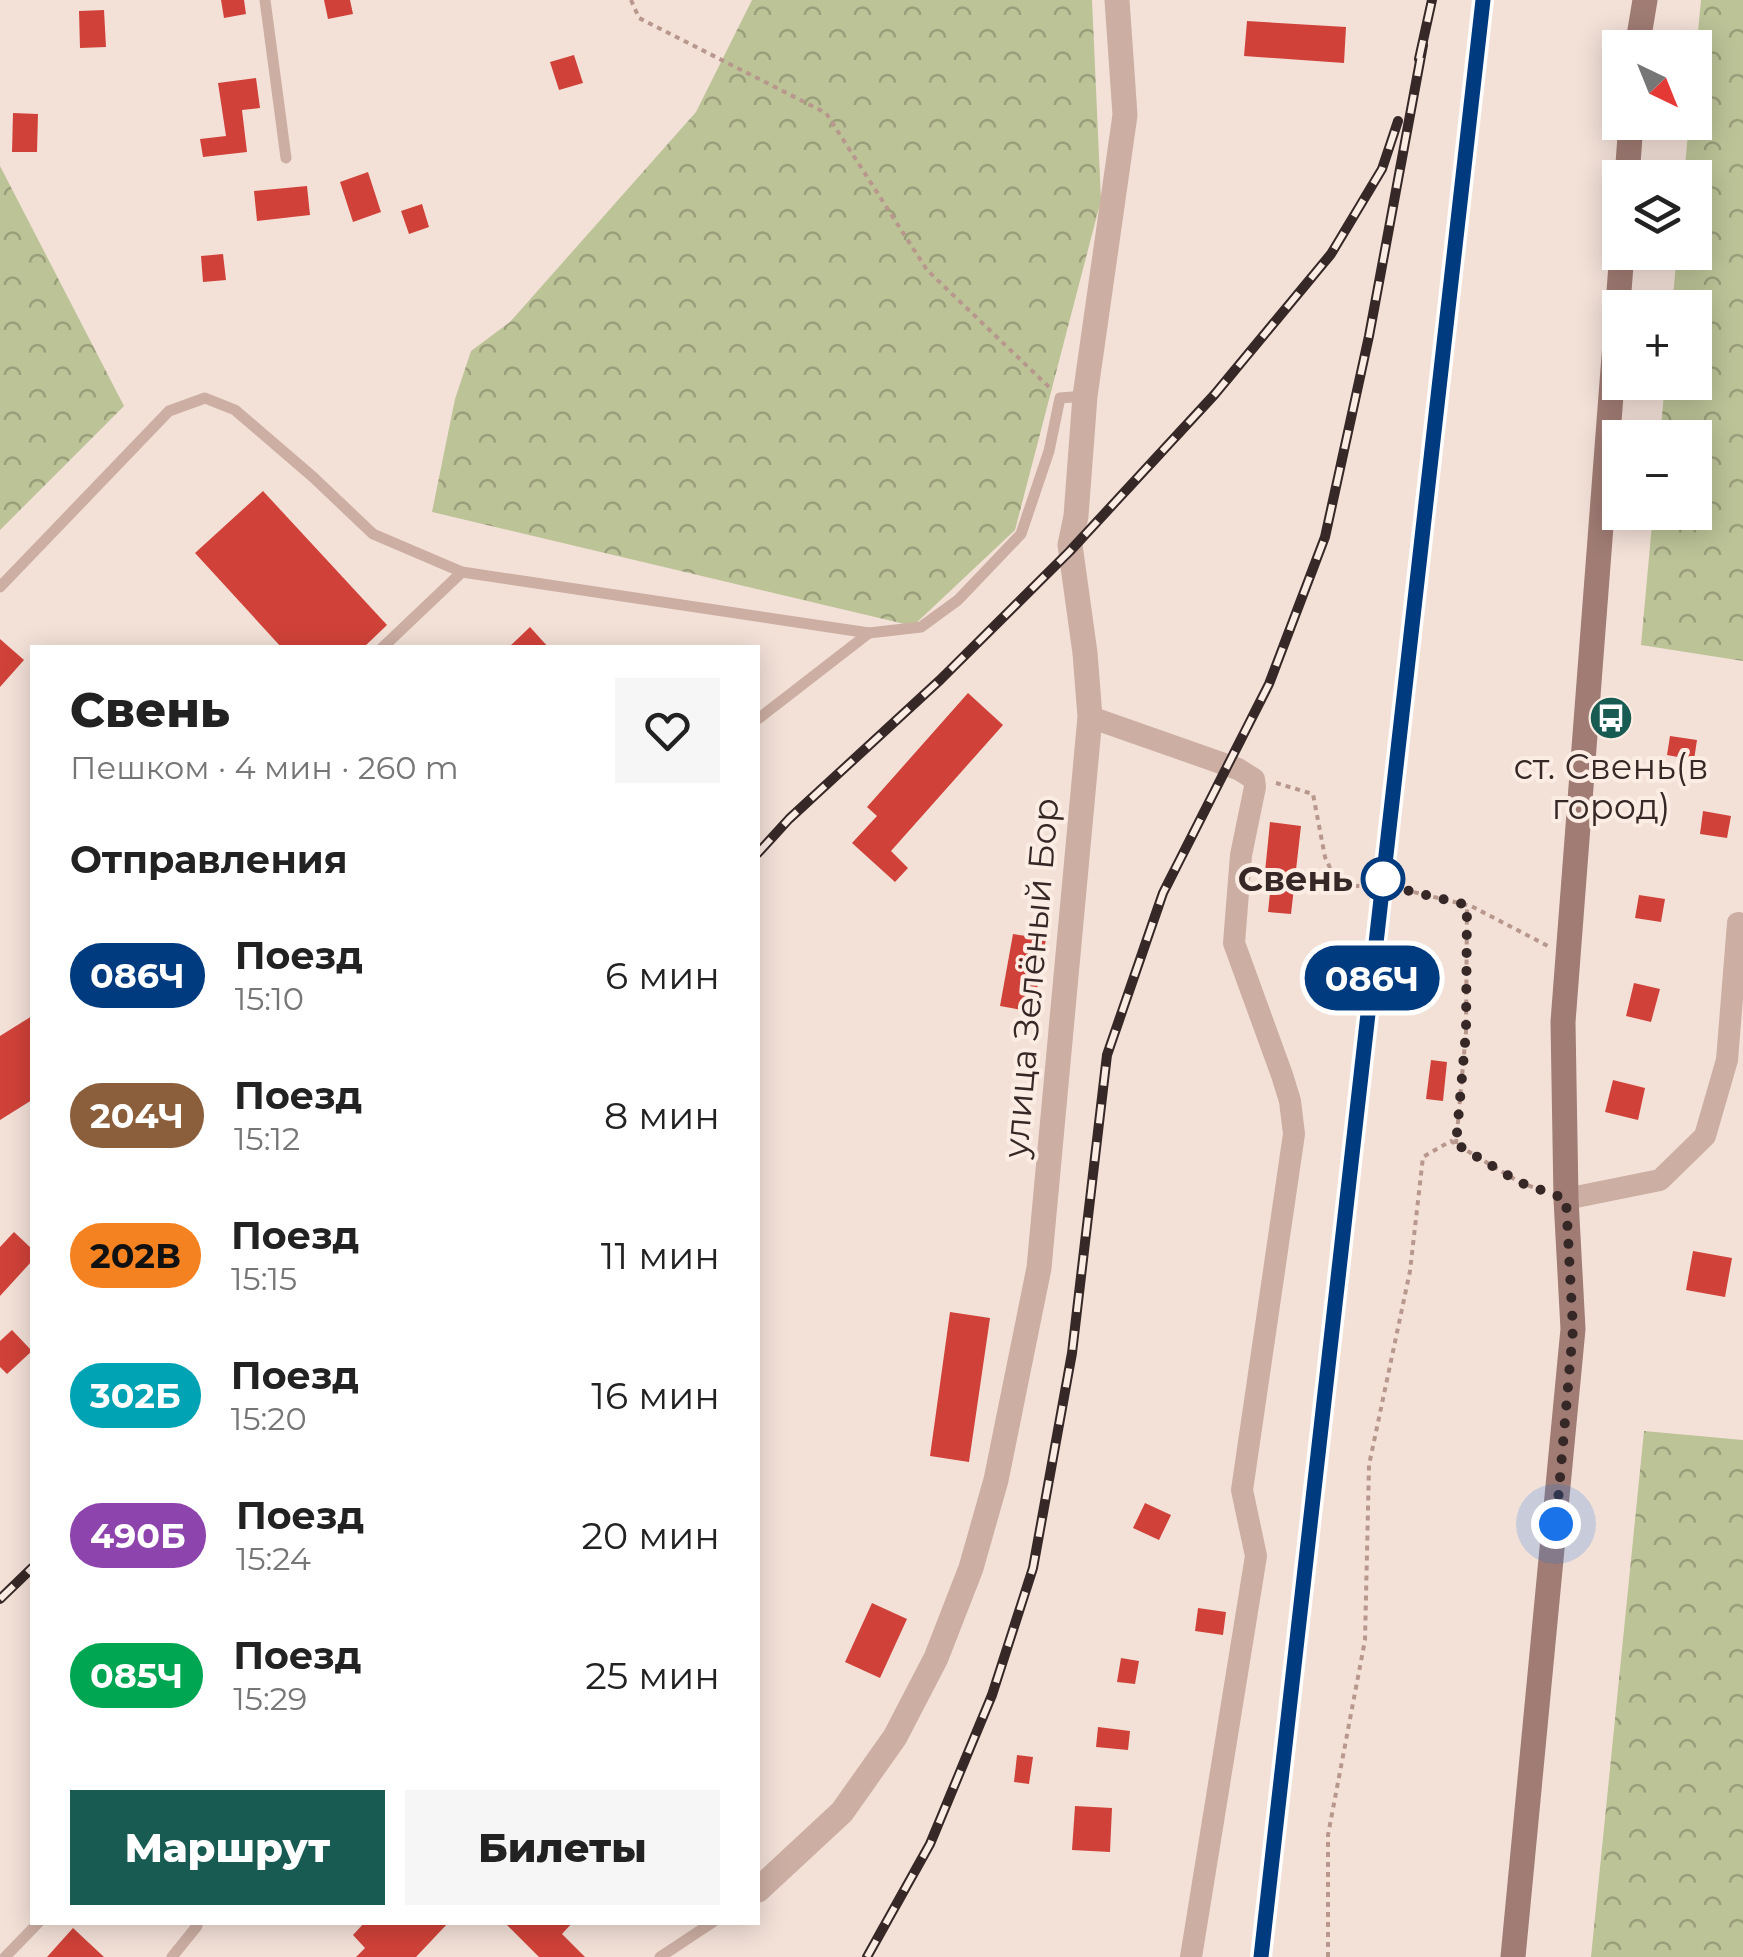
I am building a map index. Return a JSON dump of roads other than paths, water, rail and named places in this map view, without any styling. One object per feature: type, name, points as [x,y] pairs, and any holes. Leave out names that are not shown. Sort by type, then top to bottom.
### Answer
[{"type":"main road","points":[[1640,30],[1645,0]]},
{"type":"main road","points":[[1514,1957],[1573,1329],[1566,1199],[1564,1022],[1621,270]]},
{"type":"street","name":"улица Зелёный Бор","points":[[760,1888],[842,1812],[895,1736],[936,1658],[971,1568],[996,1480],[1039,1268],[1090,717],[1070,551],[1076,516],[1072,397],[1125,115],[1117,0]]},
{"type":"street","points":[[1090,717],[1254,779],[1241,854],[1234,944],[1286,1088],[1294,1134],[1242,1490],[1256,1556],[1191,1957]]},
{"type":"street","points":[[1566,1199],[1660,1180],[1705,1136],[1728,1060],[1738,923]]},
{"type":"lane","points":[[266,0],[286,158]]},
{"type":"lane","points":[[0,587],[169,411],[205,398],[235,410],[373,534],[462,572],[869,633],[921,627],[958,600],[1020,534],[1072,397]]},
{"type":"lane","points":[[385,645],[462,572]]},
{"type":"lane","points":[[760,717],[869,633]]},
{"type":"lane","points":[[5,1957],[36,1925]]},
{"type":"lane","points":[[172,1957],[195,1925]]},
{"type":"lane","points":[[660,1957],[708,1925]]},
{"type":"railway","points":[[1419,59],[1432,0]]},
{"type":"railway","points":[[1261,1957],[1483,0]]},
{"type":"railway","points":[[867,1957],[930,1844],[992,1695],[1033,1568],[1072,1353],[1107,1055],[1163,893],[1269,684],[1325,537],[1369,336],[1423,45]]},
{"type":"railway","points":[[760,851],[1070,551],[1215,394],[1331,254],[1382,169],[1398,121]]},
{"type":"railway","points":[[0,1599],[30,1570]]},
{"type":"train","name":"086Ч","points":[[1261,1957],[1483,0]]},
{"type":"place","name":"ст. Свень(в город)","points":[[1611,718]]},
{"type":"place","name":"Свень","points":[[1383,879]]}]
